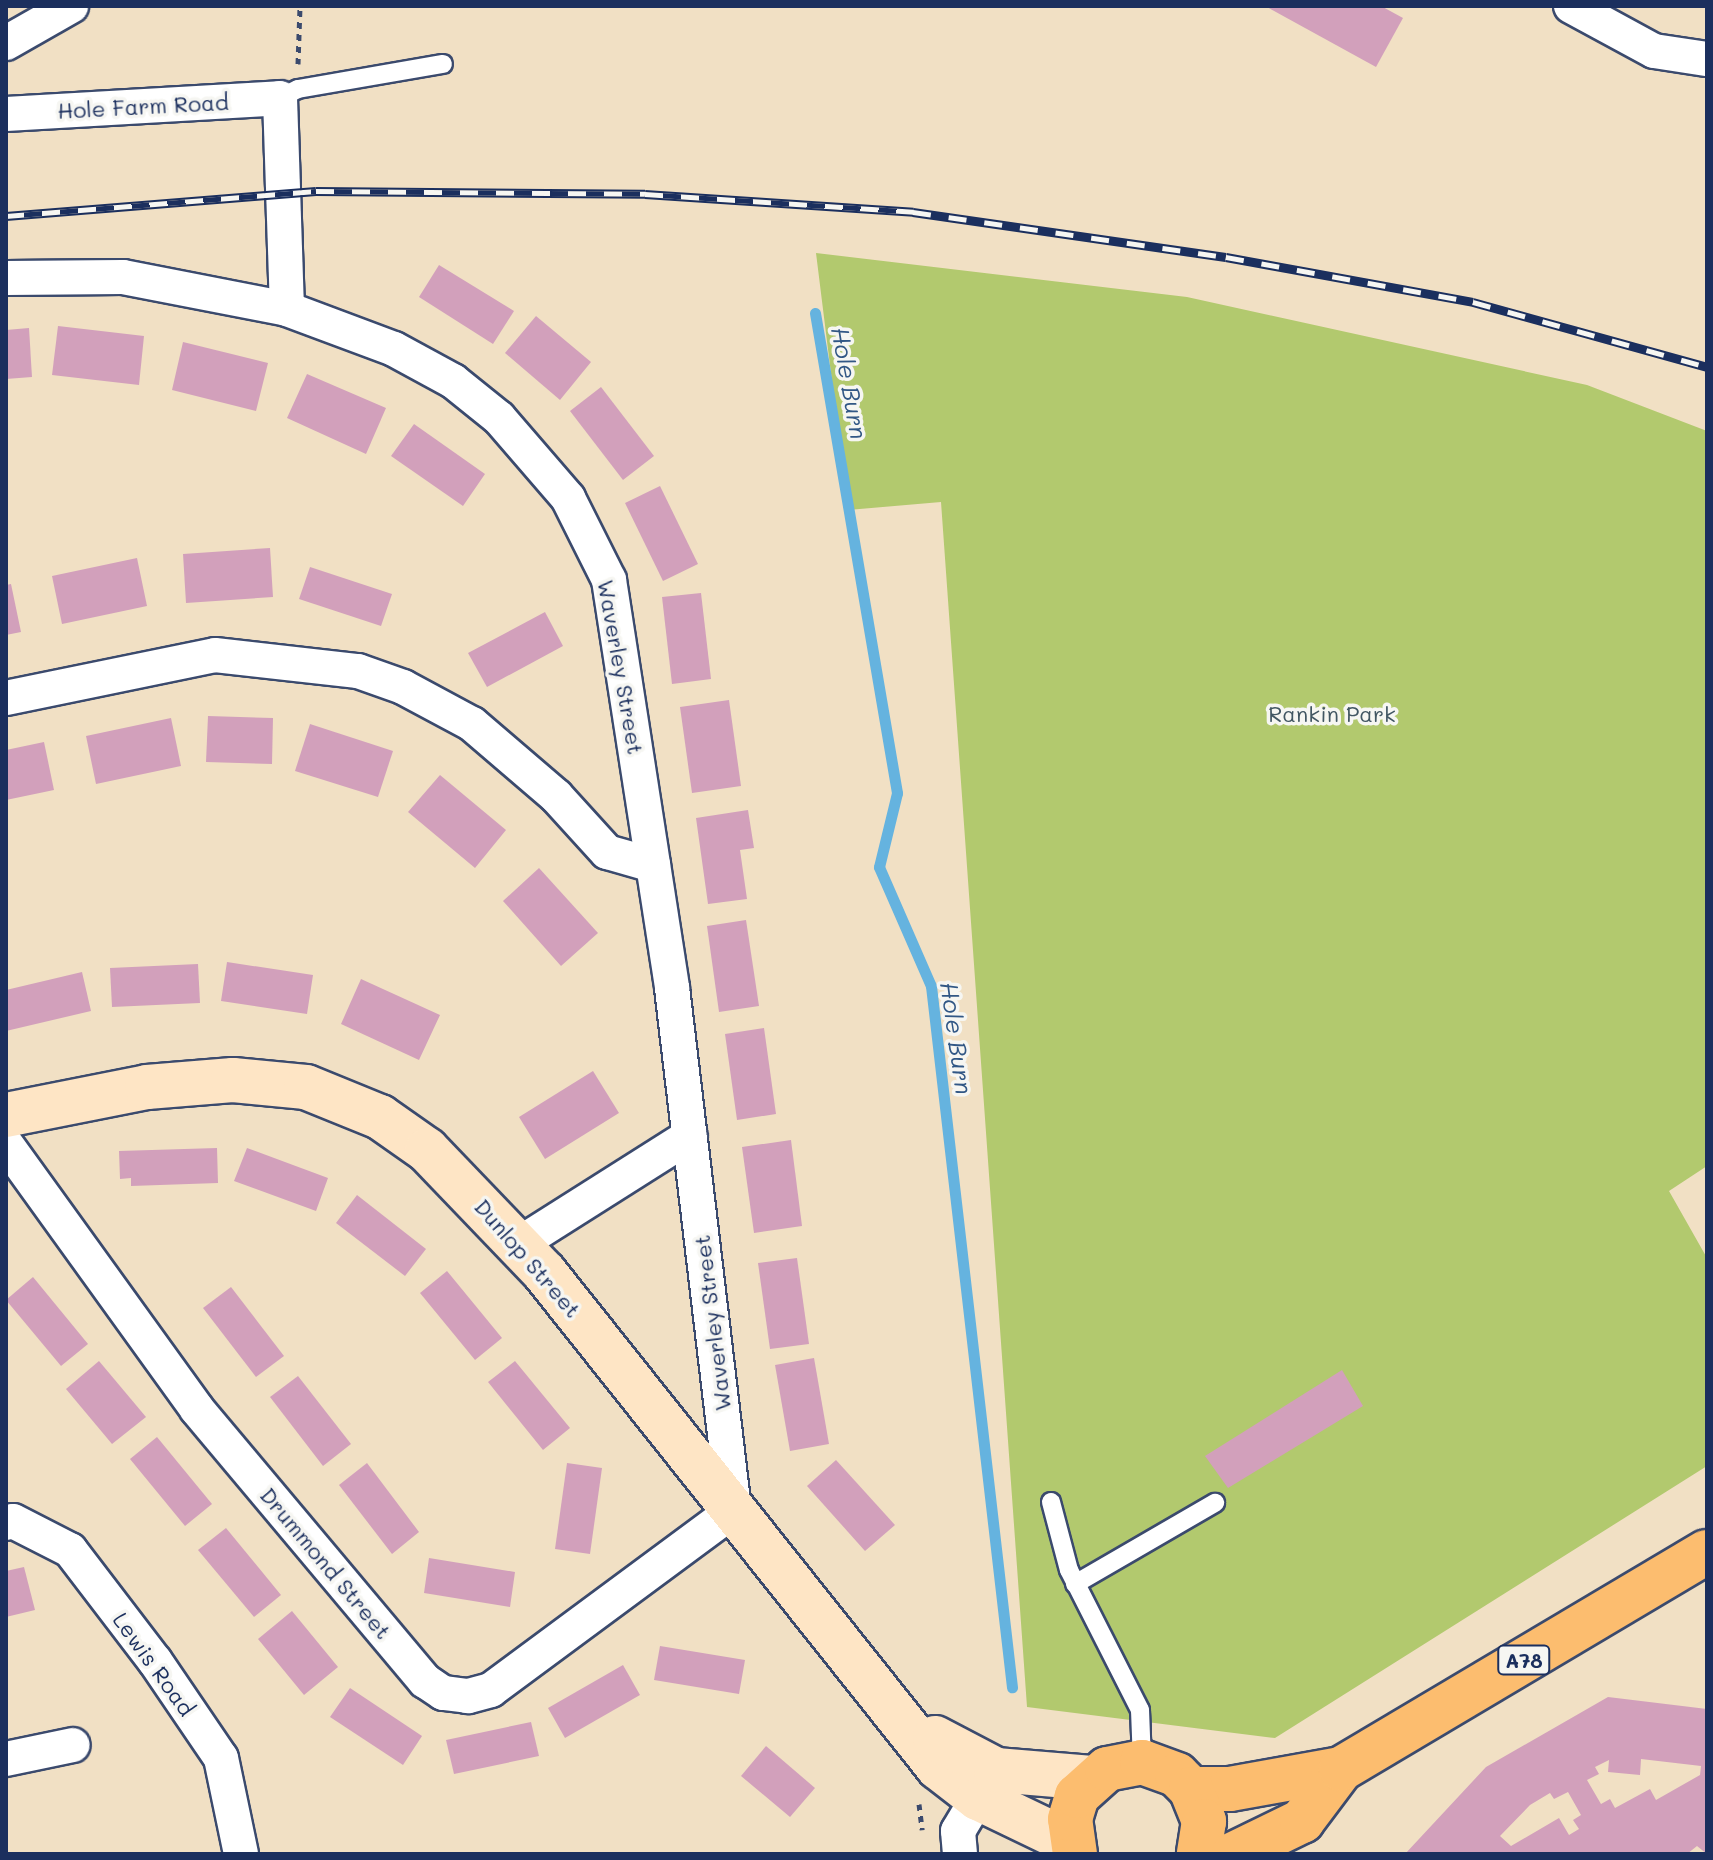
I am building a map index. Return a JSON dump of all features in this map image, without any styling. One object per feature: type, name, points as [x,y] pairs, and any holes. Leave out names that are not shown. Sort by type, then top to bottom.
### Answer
[{"type":"highway","name":"A78","points":[[1247,1851],[1302,1821],[1341,1769],[1707,1552]]},
{"type":"highway","points":[[1073,1848],[1070,1819],[1077,1796],[1092,1778],[1124,1763],[1142,1762],[1177,1775],[1191,1789],[1204,1821],[1199,1854]]},
{"type":"highway","points":[[1191,1789],[1230,1789],[1341,1769]]},
{"type":"main road","name":"Dunlop Street","points":[[6,1115],[147,1087],[233,1080],[306,1087],[380,1117],[427,1150],[519,1244],[938,1767],[978,1798],[1073,1848]]},
{"type":"main road","name":"Dunlop Street","points":[[898,1716],[996,1770],[1092,1778]]},
{"type":"street","points":[[6,43],[71,6]]},
{"type":"street","points":[[1571,6],[1654,51],[1707,59]]},
{"type":"street","points":[[287,309],[289,94]]},
{"type":"street","name":"Hole Farm Road","points":[[6,114],[289,94]]},
{"type":"street","name":"Waverley Street","points":[[6,278],[123,277],[287,309],[394,349],[453,381],[499,418],[568,498],[609,580],[653,865],[690,1136],[734,1510]]},
{"type":"street","points":[[6,698],[215,655],[358,671],[403,687],[472,724],[556,796],[607,852],[653,865]]},
{"type":"street","points":[[519,1244],[690,1136]]},
{"type":"street","name":"Drummond Street","points":[[6,1144],[197,1409],[425,1681],[443,1693],[468,1696],[491,1690],[734,1510]]},
{"type":"street","name":"Lewis Road","points":[[6,1523],[13,1521],[70,1550],[155,1661],[221,1758],[241,1854]]},
{"type":"street","points":[[6,1759],[73,1745]]},
{"type":"street","points":[[960,1854],[958,1831],[978,1798]]},
{"type":"lane","name":"Hole Farm Road","points":[[289,94],[443,64]]},
{"type":"lane","points":[[1051,1502],[1075,1584],[1140,1710],[1142,1762]]},
{"type":"lane","points":[[1075,1584],[1215,1503]]},
{"type":"path","points":[[289,94],[300,6]]},
{"type":"green space","name":"Rankin Park","points":[[816,253],[1187,297],[1587,385],[1707,431],[1707,1166],[1669,1191],[1707,1258],[1707,1466],[1275,1738],[1027,1707],[941,502],[848,510]]},
{"type":"building","points":[[1265,6],[1381,6],[1403,18],[1376,67]]},
{"type":"building","points":[[439,265],[514,311],[493,344],[419,297]]},
{"type":"building","points":[[536,316],[591,362],[560,400],[505,353]]},
{"type":"building","points":[[58,326],[144,336],[139,385],[52,375]]},
{"type":"building","points":[[29,328],[32,377],[6,379],[6,330]]},
{"type":"building","points":[[183,342],[268,363],[256,411],[172,390]]},
{"type":"building","points":[[307,374],[386,408],[366,454],[287,418]]},
{"type":"building","points":[[601,387],[654,456],[623,480],[570,411]]},
{"type":"building","points":[[414,424],[485,474],[463,506],[391,456]]},
{"type":"building","points":[[660,486],[698,564],[663,581],[625,503]]},
{"type":"building","points":[[270,548],[273,597],[186,603],[183,554]]},
{"type":"building","points":[[137,558],[147,606],[62,624],[52,576]]},
{"type":"building","points":[[310,567],[392,594],[381,626],[299,599]]},
{"type":"building","points":[[11,584],[21,632],[6,635],[6,585]]},
{"type":"building","points":[[701,593],[711,679],[672,684],[662,597]]},
{"type":"building","points":[[545,612],[563,646],[487,687],[468,653]]},
{"type":"building","points":[[729,700],[741,786],[692,793],[680,707]]},
{"type":"building","points":[[208,716],[273,718],[272,764],[206,762]]},
{"type":"building","points":[[171,718],[181,766],[96,784],[86,736]]},
{"type":"building","points":[[310,724],[393,751],[378,797],[295,771]]},
{"type":"building","points":[[44,742],[54,790],[6,800],[6,750]]},
{"type":"building","points":[[440,775],[506,830],[475,868],[408,812]]},
{"type":"building","points":[[748,810],[754,848],[740,850],[747,899],[708,904],[696,818]]},
{"type":"building","points":[[539,868],[598,933],[561,966],[503,901]]},
{"type":"building","points":[[746,920],[759,1006],[719,1012],[707,926]]},
{"type":"building","points":[[227,962],[313,975],[307,1014],[221,1001]]},
{"type":"building","points":[[198,964],[200,1003],[112,1007],[110,968]]},
{"type":"building","points":[[82,972],[91,1011],[6,1031],[6,990]]},
{"type":"building","points":[[361,979],[440,1015],[419,1060],[341,1024]]},
{"type":"building","points":[[764,1028],[776,1114],[737,1120],[725,1034]]},
{"type":"building","points":[[593,1071],[619,1113],[545,1159],[519,1117]]},
{"type":"building","points":[[791,1140],[802,1226],[754,1233],[742,1147]]},
{"type":"building","points":[[217,1148],[218,1183],[131,1186],[131,1178],[120,1179],[119,1151]]},
{"type":"building","points":[[247,1148],[328,1178],[316,1211],[234,1181]]},
{"type":"building","points":[[357,1195],[426,1249],[405,1276],[336,1223]]},
{"type":"building","points":[[797,1258],[809,1344],[770,1349],[758,1263]]},
{"type":"building","points":[[447,1271],[502,1338],[475,1360],[420,1293]]},
{"type":"building","points":[[33,1277],[88,1344],[61,1366],[6,1300]]},
{"type":"building","points":[[231,1287],[284,1356],[256,1377],[203,1308]]},
{"type":"building","points":[[814,1358],[829,1444],[790,1451],[775,1365]]},
{"type":"building","points":[[99,1361],[146,1417],[112,1444],[66,1389]]},
{"type":"building","points":[[515,1361],[570,1428],[543,1450],[488,1382]]},
{"type":"building","points":[[1342,1370],[1363,1406],[1228,1488],[1205,1456]]},
{"type":"building","points":[[298,1376],[351,1444],[323,1466],[270,1397]]},
{"type":"building","points":[[157,1437],[212,1504],[185,1526],[130,1459]]},
{"type":"building","points":[[836,1460],[895,1525],[865,1551],[807,1486]]},
{"type":"building","points":[[367,1463],[419,1532],[392,1554],[339,1485]]},
{"type":"building","points":[[567,1463],[602,1468],[590,1554],[555,1549]]},
{"type":"building","points":[[226,1528],[281,1595],[254,1617],[198,1550]]},
{"type":"building","points":[[429,1558],[515,1572],[510,1607],[424,1593]]},
{"type":"building","points":[[24,1567],[35,1610],[6,1617],[6,1571]]},
{"type":"building","points":[[292,1611],[338,1667],[304,1695],[258,1639]]},
{"type":"building","points":[[660,1646],[745,1660],[739,1694],[654,1680]]},
{"type":"building","points":[[623,1665],[640,1695],[565,1738],[548,1708]]},
{"type":"building","points":[[350,1688],[422,1736],[403,1765],[330,1717]]},
{"type":"building","points":[[1608,1697],[1707,1709],[1707,1854],[1697,1846],[1687,1854],[1405,1854],[1486,1767]],"holes":[[[1641,1759],[1701,1766],[1700,1775],[1656,1800],[1650,1789],[1615,1808],[1610,1799],[1601,1804],[1587,1780],[1599,1774],[1595,1767],[1609,1760],[1608,1772],[1640,1775]],[[1568,1792],[1581,1815],[1573,1820],[1579,1829],[1569,1835],[1559,1818],[1511,1846],[1500,1836],[1530,1805],[1550,1793],[1554,1799]]]},
{"type":"building","points":[[531,1722],[539,1756],[454,1774],[446,1740]]},
{"type":"building","points":[[766,1746],[815,1788],[790,1817],[741,1776]]},
{"type":"waterway","name":"Hole Burn","points":[[815,313],[897,793],[879,867],[931,986],[1012,1687]]},
{"type":"railway","points":[[6,216],[316,191],[645,194],[913,212],[1226,257],[1473,302],[1707,367]]}]
